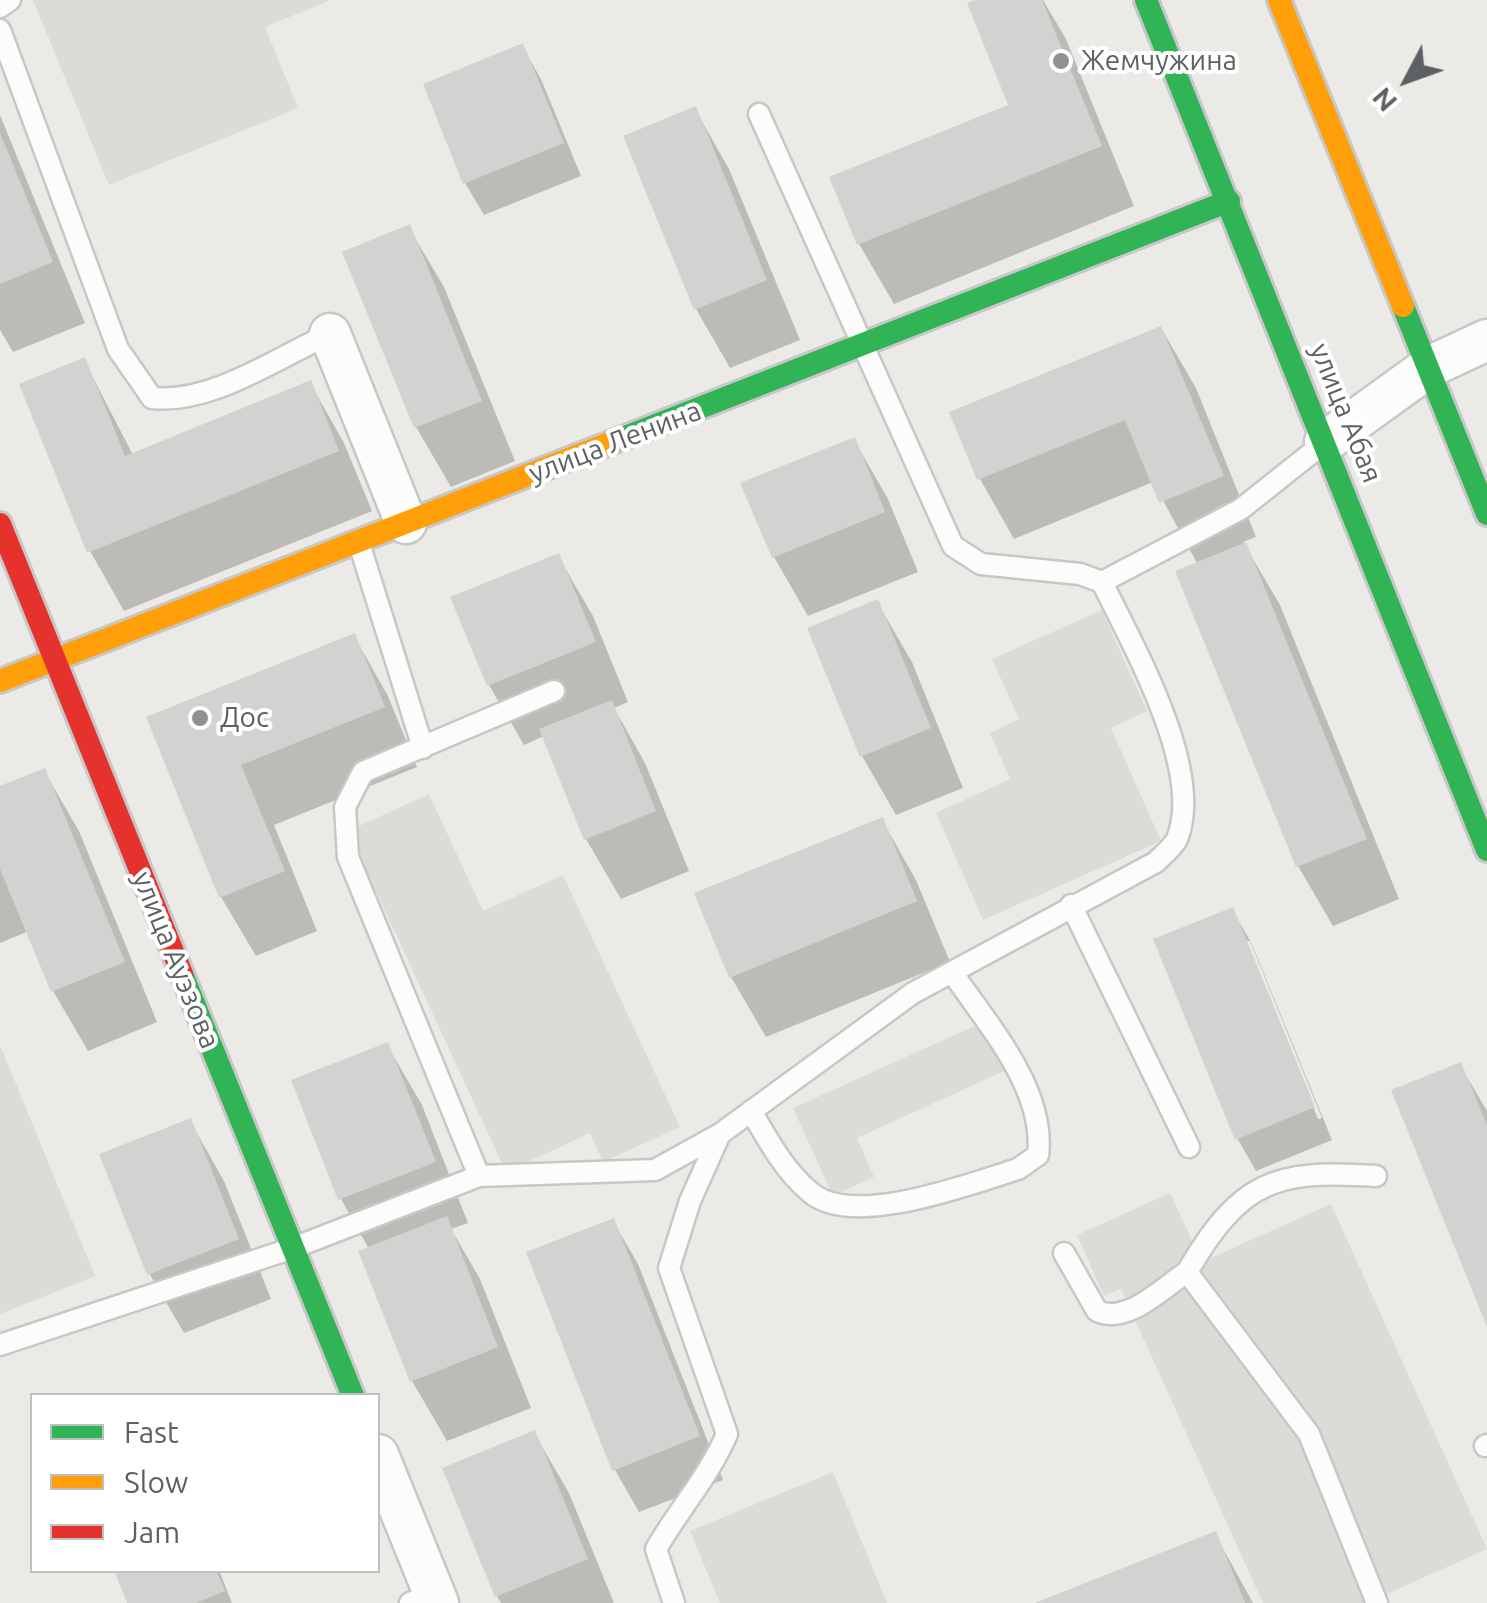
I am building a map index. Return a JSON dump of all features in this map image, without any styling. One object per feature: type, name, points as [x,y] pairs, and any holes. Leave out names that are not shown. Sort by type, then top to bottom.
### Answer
[{"type":"street","name":"улица Абая","points":[[1146,0],[1230,201],[1487,850]]},
{"type":"street","points":[[1279,0],[1487,514]]},
{"type":"street","name":"улица Ленина","points":[[0,681],[1230,201]]},
{"type":"street","points":[[330,334],[406,522]]},
{"type":"street","points":[[1325,442],[1429,367],[1487,340]]},
{"type":"street","name":"улица Ауэзова","points":[[0,524],[352,1393]]},
{"type":"street","points":[[380,1461],[427,1600]]},
{"type":"lane","points":[[0,6],[10,0]]},
{"type":"lane","points":[[0,30],[118,349],[152,398],[174,400],[224,384],[330,334]]},
{"type":"lane","points":[[0,1344],[293,1248],[480,1176],[655,1170],[720,1134],[913,993],[1156,862],[1176,840],[1184,793],[1152,692],[1102,582],[1080,574],[981,564],[953,546],[759,114]]},
{"type":"lane","points":[[1102,582],[1241,510],[1325,442]]},
{"type":"lane","points":[[358,541],[422,748]]},
{"type":"lane","points":[[480,1176],[348,857],[345,807],[363,772],[554,691]]},
{"type":"lane","points":[[1071,905],[1189,1147]]},
{"type":"lane","points":[[751,1111],[780,1160],[813,1196],[864,1210],[1000,1174],[1038,1155],[1042,1127],[1013,1063],[952,972]]},
{"type":"lane","points":[[674,1603],[656,1549],[686,1498],[712,1468],[727,1434],[669,1268],[690,1201],[720,1134]]},
{"type":"lane","points":[[1064,1253],[1097,1311],[1121,1316],[1186,1272],[1216,1222],[1258,1188],[1305,1173],[1376,1176]]},
{"type":"lane","points":[[1186,1272],[1309,1434],[1377,1603]]},
{"type":"shaded area","points":[[33,0],[331,0],[265,27],[298,108],[109,185]]},
{"type":"shaded area","points":[[1102,610],[1147,711],[1111,728],[1161,841],[983,920],[936,813],[1010,779],[990,733],[1019,719],[992,659]]},
{"type":"shaded area","points":[[429,794],[483,911],[563,875],[680,1127],[603,1162],[590,1133],[506,1172],[348,831]]},
{"type":"shaded area","points":[[981,1023],[1004,1071],[857,1138],[874,1177],[833,1196],[793,1108]]},
{"type":"shaded area","points":[[0,1045],[95,1276],[0,1314]]},
{"type":"shaded area","points":[[1170,1193],[1202,1262],[1331,1204],[1487,1549],[1367,1603],[1263,1603],[1121,1289],[1104,1296],[1077,1235]]},
{"type":"shaded area","points":[[833,1472],[887,1603],[720,1603],[690,1531]]},
{"type":"building","points":[[1042,0],[1102,146],[857,245],[829,177],[1008,105],[967,3]]},
{"type":"building","points":[[523,43],[564,143],[463,184],[423,84]]},
{"type":"building","points":[[696,106],[767,280],[694,310],[623,136]]},
{"type":"building","points":[[0,133],[53,262],[0,284]]},
{"type":"building","points":[[410,224],[482,401],[414,428],[342,252]]},
{"type":"building","points":[[1161,326],[1224,476],[1159,503],[1125,420],[977,480],[949,412]]},
{"type":"building","points":[[85,357],[125,456],[311,380],[339,451],[87,553],[19,384]]},
{"type":"building","points":[[855,437],[885,512],[772,558],[740,483]]},
{"type":"building","points":[[1246,542],[1367,839],[1296,867],[1175,571]]},
{"type":"building","points":[[559,553],[596,642],[487,686],[450,597]]},
{"type":"building","points":[[878,599],[931,728],[860,757],[807,628]]},
{"type":"building","points":[[355,633],[385,707],[241,765],[285,871],[219,898],[146,717]]},
{"type":"building","points":[[612,700],[656,811],[584,840],[539,729]]},
{"type":"building","points":[[45,768],[125,962],[51,992],[0,869],[0,786]]},
{"type":"building","points":[[883,817],[917,901],[729,978],[694,893]]},
{"type":"building","points":[[1233,907],[1315,1107],[1235,1140],[1153,939]]},
{"type":"building","points":[[388,1042],[436,1162],[338,1200],[291,1080]]},
{"type":"building","points":[[1461,1062],[1487,1125],[1487,1327],[1391,1090]]},
{"type":"building","points":[[191,1118],[239,1239],[147,1275],[99,1154]]},
{"type":"building","points":[[447,1216],[498,1347],[410,1382],[358,1251]]},
{"type":"building","points":[[614,1218],[700,1436],[612,1471],[526,1252]]},
{"type":"building","points":[[535,1430],[588,1559],[495,1597],[442,1468]]},
{"type":"building","points":[[1216,1531],[1245,1603],[1035,1603]]},
{"type":"building","points":[[115,1573],[217,1573],[225,1591],[196,1603],[127,1603]]},
{"type":"traffic: fast","points":[[1146,0],[1487,850]]},
{"type":"traffic: fast","points":[[615,441],[1229,201]]},
{"type":"traffic: fast","points":[[1403,306],[1487,514]]},
{"type":"traffic: fast","points":[[182,974],[352,1393]]},
{"type":"traffic: slow","points":[[1279,0],[1403,306]]},
{"type":"traffic: slow","points":[[0,681],[615,441]]},
{"type":"traffic: jam","points":[[0,524],[182,974]]},
{"type":"place","name":"Жемчужина","points":[[1061,61]]},
{"type":"place","name":"Дос","points":[[200,718]]}]
